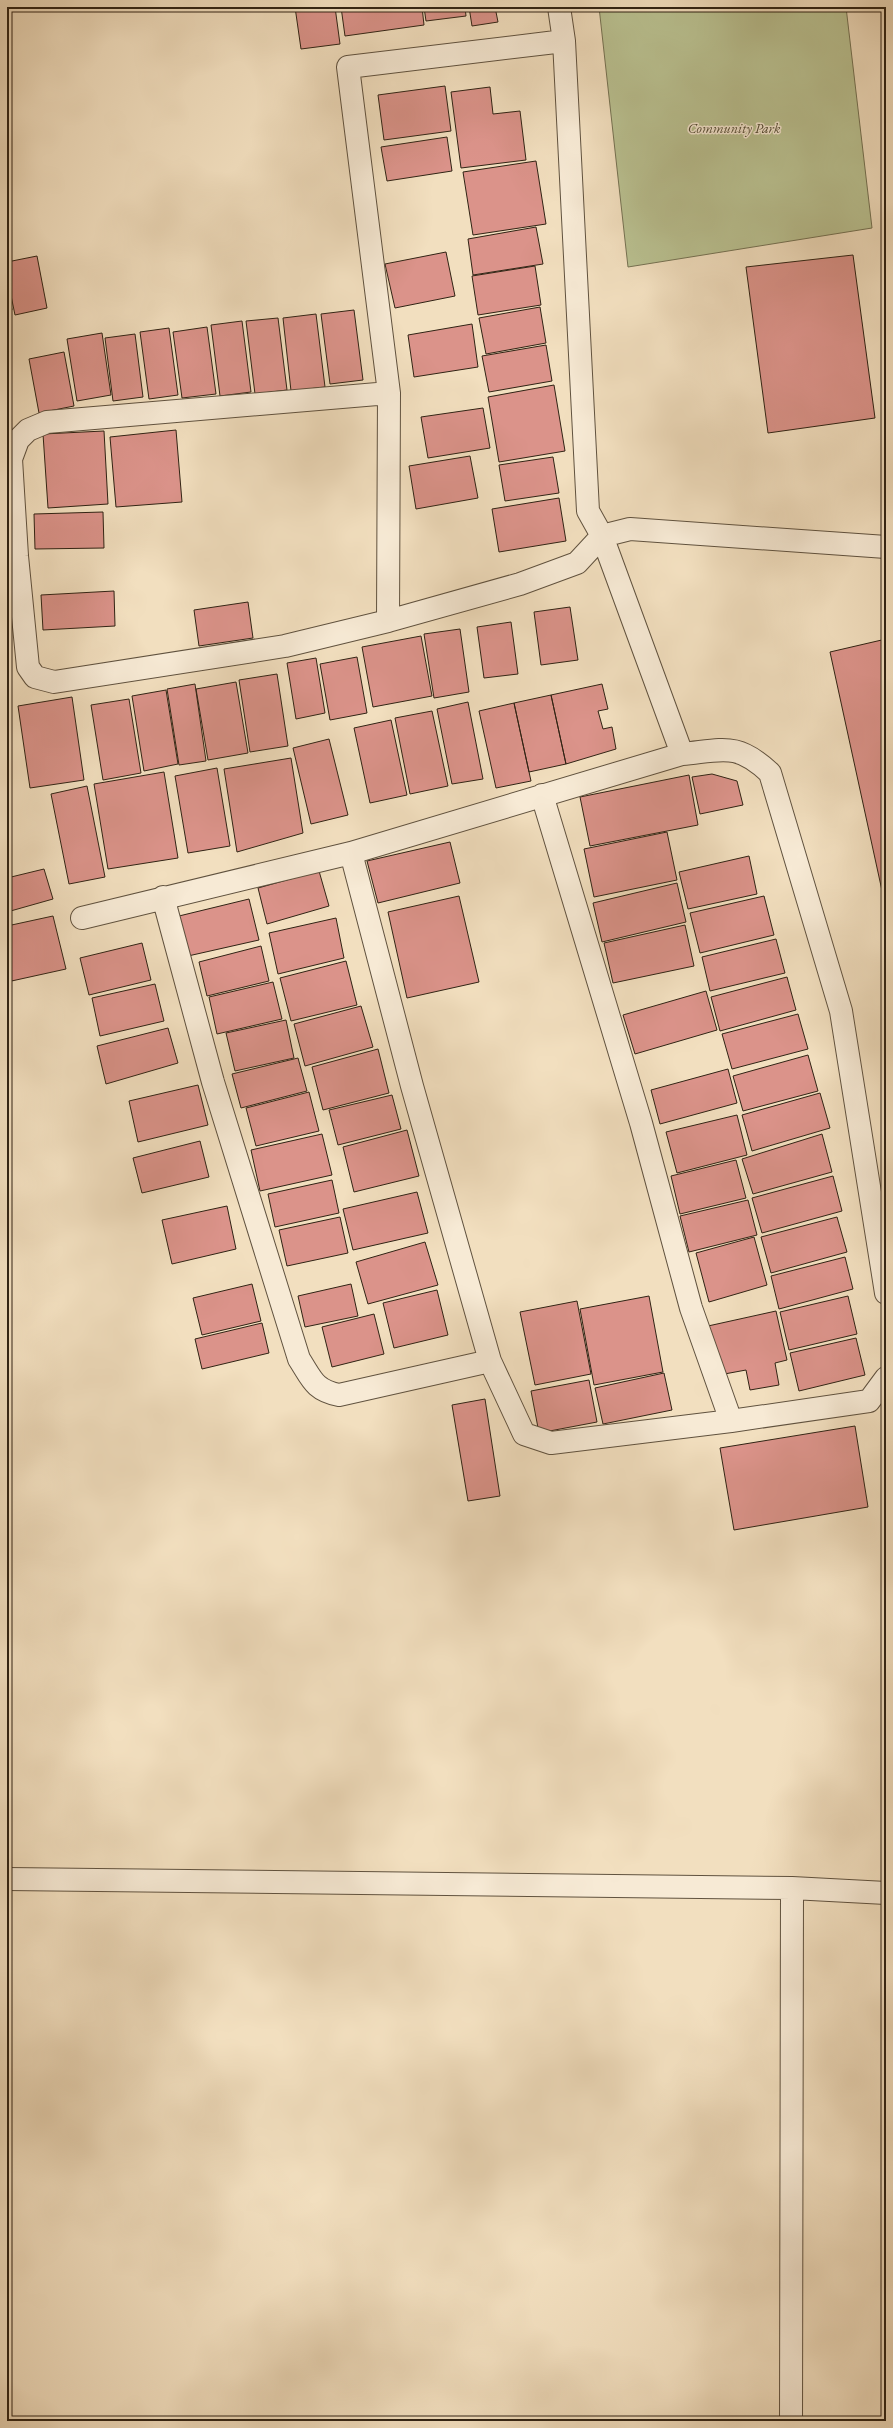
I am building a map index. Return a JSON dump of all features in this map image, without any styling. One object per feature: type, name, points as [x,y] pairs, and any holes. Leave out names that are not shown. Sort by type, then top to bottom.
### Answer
[{"type":"street","points":[[559,7],[564,41],[588,511],[602,536],[682,754]]},
{"type":"street","points":[[388,621],[389,393],[348,67],[564,41]]},
{"type":"street","points":[[389,393],[47,422],[28,430],[18,440],[11,459],[17,556],[28,667],[35,677],[54,682],[208,659],[285,646],[388,621],[520,584],[577,563],[602,536],[630,529],[664,530],[886,547]]},
{"type":"street","points":[[82,918],[163,897],[351,853],[682,754],[732,749],[753,757],[770,773],[841,1011],[886,1293]]},
{"type":"street","points":[[542,795],[641,1123],[691,1308],[731,1421]]},
{"type":"street","points":[[351,853],[412,1086],[490,1361],[524,1434],[550,1443],[731,1421],[878,1400],[886,1378]]},
{"type":"street","points":[[163,897],[213,1082],[296,1351],[299,1359],[316,1385],[324,1392],[339,1395],[490,1361]]},
{"type":"street","points":[[7,1879],[792,1888],[886,1893]]},
{"type":"street","points":[[791,2421],[792,1888]]},
{"type":"green space","name":"Community Park","points":[[599,7],[846,7],[872,228],[628,267]]},
{"type":"building","points":[[295,7],[335,7],[340,44],[301,49]]},
{"type":"building","points":[[341,7],[422,7],[424,25],[345,36]]},
{"type":"building","points":[[424,7],[465,7],[466,16],[426,21]]},
{"type":"building","points":[[469,7],[495,7],[498,22],[472,26]]},
{"type":"building","points":[[445,86],[451,131],[384,140],[378,95]]},
{"type":"building","points":[[490,87],[493,114],[520,111],[526,160],[461,168],[451,92]]},
{"type":"building","points":[[447,137],[452,171],[387,181],[381,147]]},
{"type":"building","points":[[536,161],[546,224],[473,235],[463,172]]},
{"type":"building","points":[[536,227],[543,264],[473,275],[468,239]]},
{"type":"building","points":[[446,252],[455,296],[395,308],[385,264]]},
{"type":"building","points":[[853,255],[875,418],[768,433],[746,267]]},
{"type":"building","points":[[37,256],[47,308],[15,315],[7,276],[7,262]]},
{"type":"building","points":[[535,266],[541,305],[478,315],[472,276]]},
{"type":"building","points":[[7,285],[12,310],[7,311]]},
{"type":"building","points":[[540,307],[546,343],[486,354],[479,318]]},
{"type":"building","points":[[354,310],[363,380],[330,384],[321,314]]},
{"type":"building","points":[[316,314],[325,387],[291,391],[283,318]]},
{"type":"building","points":[[278,318],[287,390],[255,394],[246,321]]},
{"type":"building","points":[[242,321],[251,392],[220,396],[211,325]]},
{"type":"building","points":[[472,324],[478,367],[414,377],[408,335]]},
{"type":"building","points":[[207,327],[216,394],[182,398],[173,332]]},
{"type":"building","points":[[169,328],[178,395],[149,399],[140,332]]},
{"type":"building","points":[[102,333],[111,395],[77,401],[67,339]]},
{"type":"building","points":[[135,334],[143,397],[113,401],[105,338]]},
{"type":"building","points":[[546,345],[552,381],[489,392],[482,356]]},
{"type":"building","points":[[64,352],[74,406],[39,413],[29,359]]},
{"type":"building","points":[[554,385],[565,451],[499,462],[488,397]]},
{"type":"building","points":[[483,408],[490,448],[428,458],[421,417]]},
{"type":"building","points":[[176,430],[182,502],[116,507],[110,437]]},
{"type":"building","points":[[104,431],[108,504],[48,508],[43,434]]},
{"type":"building","points":[[470,456],[478,498],[416,509],[409,466]]},
{"type":"building","points":[[553,457],[559,493],[505,501],[499,465]]},
{"type":"building","points":[[559,498],[566,541],[499,552],[492,509]]},
{"type":"building","points":[[103,512],[104,548],[35,549],[34,514]]},
{"type":"building","points":[[114,591],[115,626],[43,630],[41,595]]},
{"type":"building","points":[[248,602],[253,638],[199,646],[194,610]]},
{"type":"building","points":[[570,607],[578,660],[541,665],[534,612]]},
{"type":"building","points":[[511,622],[518,674],[484,678],[477,627]]},
{"type":"building","points":[[460,629],[469,692],[434,698],[424,634]]},
{"type":"building","points":[[421,636],[432,696],[373,707],[362,647]]},
{"type":"building","points":[[886,639],[886,909],[830,652]]},
{"type":"building","points":[[357,657],[367,713],[330,720],[320,664]]},
{"type":"building","points":[[316,658],[325,713],[296,719],[287,663]]},
{"type":"building","points":[[277,674],[288,746],[250,752],[239,680]]},
{"type":"building","points":[[236,682],[248,753],[208,760],[196,689]]},
{"type":"building","points":[[195,684],[206,761],[179,765],[167,689]]},
{"type":"building","points":[[602,684],[608,709],[598,711],[603,729],[612,727],[616,749],[566,764],[551,695]]},
{"type":"building","points":[[166,690],[178,764],[144,771],[132,696]]},
{"type":"building","points":[[551,695],[566,764],[529,772],[514,703]]},
{"type":"building","points":[[72,697],[84,780],[30,788],[18,706]]},
{"type":"building","points":[[129,699],[141,773],[103,780],[91,705]]},
{"type":"building","points":[[468,702],[483,779],[452,784],[437,709]]},
{"type":"building","points":[[514,703],[531,781],[496,788],[479,711]]},
{"type":"building","points":[[432,711],[448,786],[410,794],[395,718]]},
{"type":"building","points":[[391,720],[407,795],[370,803],[354,728]]},
{"type":"building","points":[[329,739],[348,815],[311,824],[293,748]]},
{"type":"building","points":[[291,758],[303,833],[237,852],[224,769]]},
{"type":"building","points":[[217,768],[230,846],[188,853],[175,776]]},
{"type":"building","points":[[164,772],[178,858],[108,869],[94,784]]},
{"type":"building","points":[[712,774],[737,781],[743,805],[700,814],[692,777]]},
{"type":"building","points":[[689,775],[698,825],[590,846],[580,797]]},
{"type":"building","points":[[87,786],[105,877],[69,884],[51,794]]},
{"type":"building","points":[[667,832],[677,880],[594,897],[584,849]]},
{"type":"building","points":[[450,842],[460,883],[378,903],[367,861]]},
{"type":"building","points":[[749,856],[757,894],[688,909],[679,872]]},
{"type":"building","points":[[44,869],[53,899],[7,912],[7,878]]},
{"type":"building","points":[[319,871],[329,906],[267,924],[258,888]]},
{"type":"building","points":[[677,883],[686,922],[602,942],[593,903]]},
{"type":"building","points":[[459,896],[479,982],[407,998],[388,912]]},
{"type":"building","points":[[764,896],[774,935],[700,953],[690,913]]},
{"type":"building","points":[[249,899],[259,940],[188,956],[179,916]]},
{"type":"building","points":[[53,916],[66,969],[7,982],[7,926]]},
{"type":"building","points":[[336,918],[344,958],[278,974],[269,933]]},
{"type":"building","points":[[685,925],[694,966],[613,983],[604,943]]},
{"type":"building","points":[[776,939],[785,973],[710,991],[702,957]]},
{"type":"building","points":[[142,943],[151,980],[89,995],[80,958]]},
{"type":"building","points":[[261,946],[269,981],[207,996],[199,962]]},
{"type":"building","points":[[346,961],[357,1005],[291,1021],[280,978]]},
{"type":"building","points":[[787,977],[796,1010],[720,1031],[711,997]]},
{"type":"building","points":[[273,982],[282,1019],[217,1034],[209,997]]},
{"type":"building","points":[[155,984],[164,1021],[100,1036],[92,998]]},
{"type":"building","points":[[706,991],[717,1030],[635,1054],[623,1015]]},
{"type":"building","points":[[361,1006],[373,1047],[305,1066],[294,1024]]},
{"type":"building","points":[[798,1014],[808,1049],[732,1069],[722,1034]]},
{"type":"building","points":[[286,1020],[294,1058],[235,1071],[226,1033]]},
{"type":"building","points":[[168,1028],[178,1063],[106,1084],[97,1046]]},
{"type":"building","points":[[378,1049],[389,1093],[323,1110],[312,1067]]},
{"type":"building","points":[[808,1055],[818,1091],[743,1111],[733,1076]]},
{"type":"building","points":[[298,1058],[307,1091],[241,1108],[232,1074]]},
{"type":"building","points":[[728,1069],[737,1103],[660,1124],[651,1090]]},
{"type":"building","points":[[198,1085],[208,1125],[138,1142],[129,1101]]},
{"type":"building","points":[[309,1092],[319,1131],[256,1146],[246,1108]]},
{"type":"building","points":[[820,1093],[830,1128],[752,1151],[742,1115]]},
{"type":"building","points":[[392,1095],[401,1129],[338,1145],[329,1110]]},
{"type":"building","points":[[737,1115],[747,1155],[677,1173],[666,1132]]},
{"type":"building","points":[[407,1130],[419,1176],[354,1192],[343,1147]]},
{"type":"building","points":[[322,1134],[332,1175],[260,1191],[251,1150]]},
{"type":"building","points":[[822,1134],[832,1172],[753,1194],[742,1159]]},
{"type":"building","points":[[200,1141],[209,1177],[142,1193],[133,1158]]},
{"type":"building","points":[[736,1160],[746,1198],[680,1214],[671,1176]]},
{"type":"building","points":[[833,1176],[842,1211],[762,1233],[752,1198]]},
{"type":"building","points":[[332,1180],[339,1213],[275,1227],[268,1194]]},
{"type":"building","points":[[417,1192],[428,1233],[353,1250],[343,1209]]},
{"type":"building","points":[[748,1200],[757,1235],[689,1252],[680,1216]]},
{"type":"building","points":[[227,1206],[236,1249],[172,1264],[162,1220]]},
{"type":"building","points":[[340,1217],[348,1253],[287,1266],[279,1230]]},
{"type":"building","points":[[837,1217],[847,1252],[771,1273],[761,1237]]},
{"type":"building","points":[[754,1237],[767,1285],[709,1302],[696,1253]]},
{"type":"building","points":[[425,1242],[438,1285],[368,1304],[356,1262]]},
{"type":"building","points":[[845,1257],[853,1289],[779,1309],[771,1276]]},
{"type":"building","points":[[252,1284],[261,1321],[202,1335],[193,1298]]},
{"type":"building","points":[[351,1284],[358,1316],[305,1327],[298,1296]]},
{"type":"building","points":[[437,1290],[448,1335],[394,1348],[383,1303]]},
{"type":"building","points":[[649,1296],[663,1372],[594,1385],[580,1309]]},
{"type":"building","points":[[848,1296],[857,1334],[789,1350],[780,1312]]},
{"type":"building","points":[[577,1301],[591,1374],[535,1385],[520,1312]]},
{"type":"building","points":[[776,1311],[787,1360],[775,1363],[779,1385],[750,1390],[746,1370],[719,1375],[708,1326]]},
{"type":"building","points":[[374,1314],[384,1354],[332,1367],[322,1327]]},
{"type":"building","points":[[262,1323],[269,1353],[202,1369],[195,1339]]},
{"type":"building","points":[[856,1338],[865,1375],[799,1391],[790,1353]]},
{"type":"building","points":[[664,1373],[672,1410],[603,1424],[595,1388]]},
{"type":"building","points":[[589,1380],[597,1422],[539,1433],[531,1391]]},
{"type":"building","points":[[485,1399],[500,1496],[468,1501],[452,1405]]},
{"type":"building","points":[[855,1426],[868,1507],[734,1530],[720,1448]]}]
